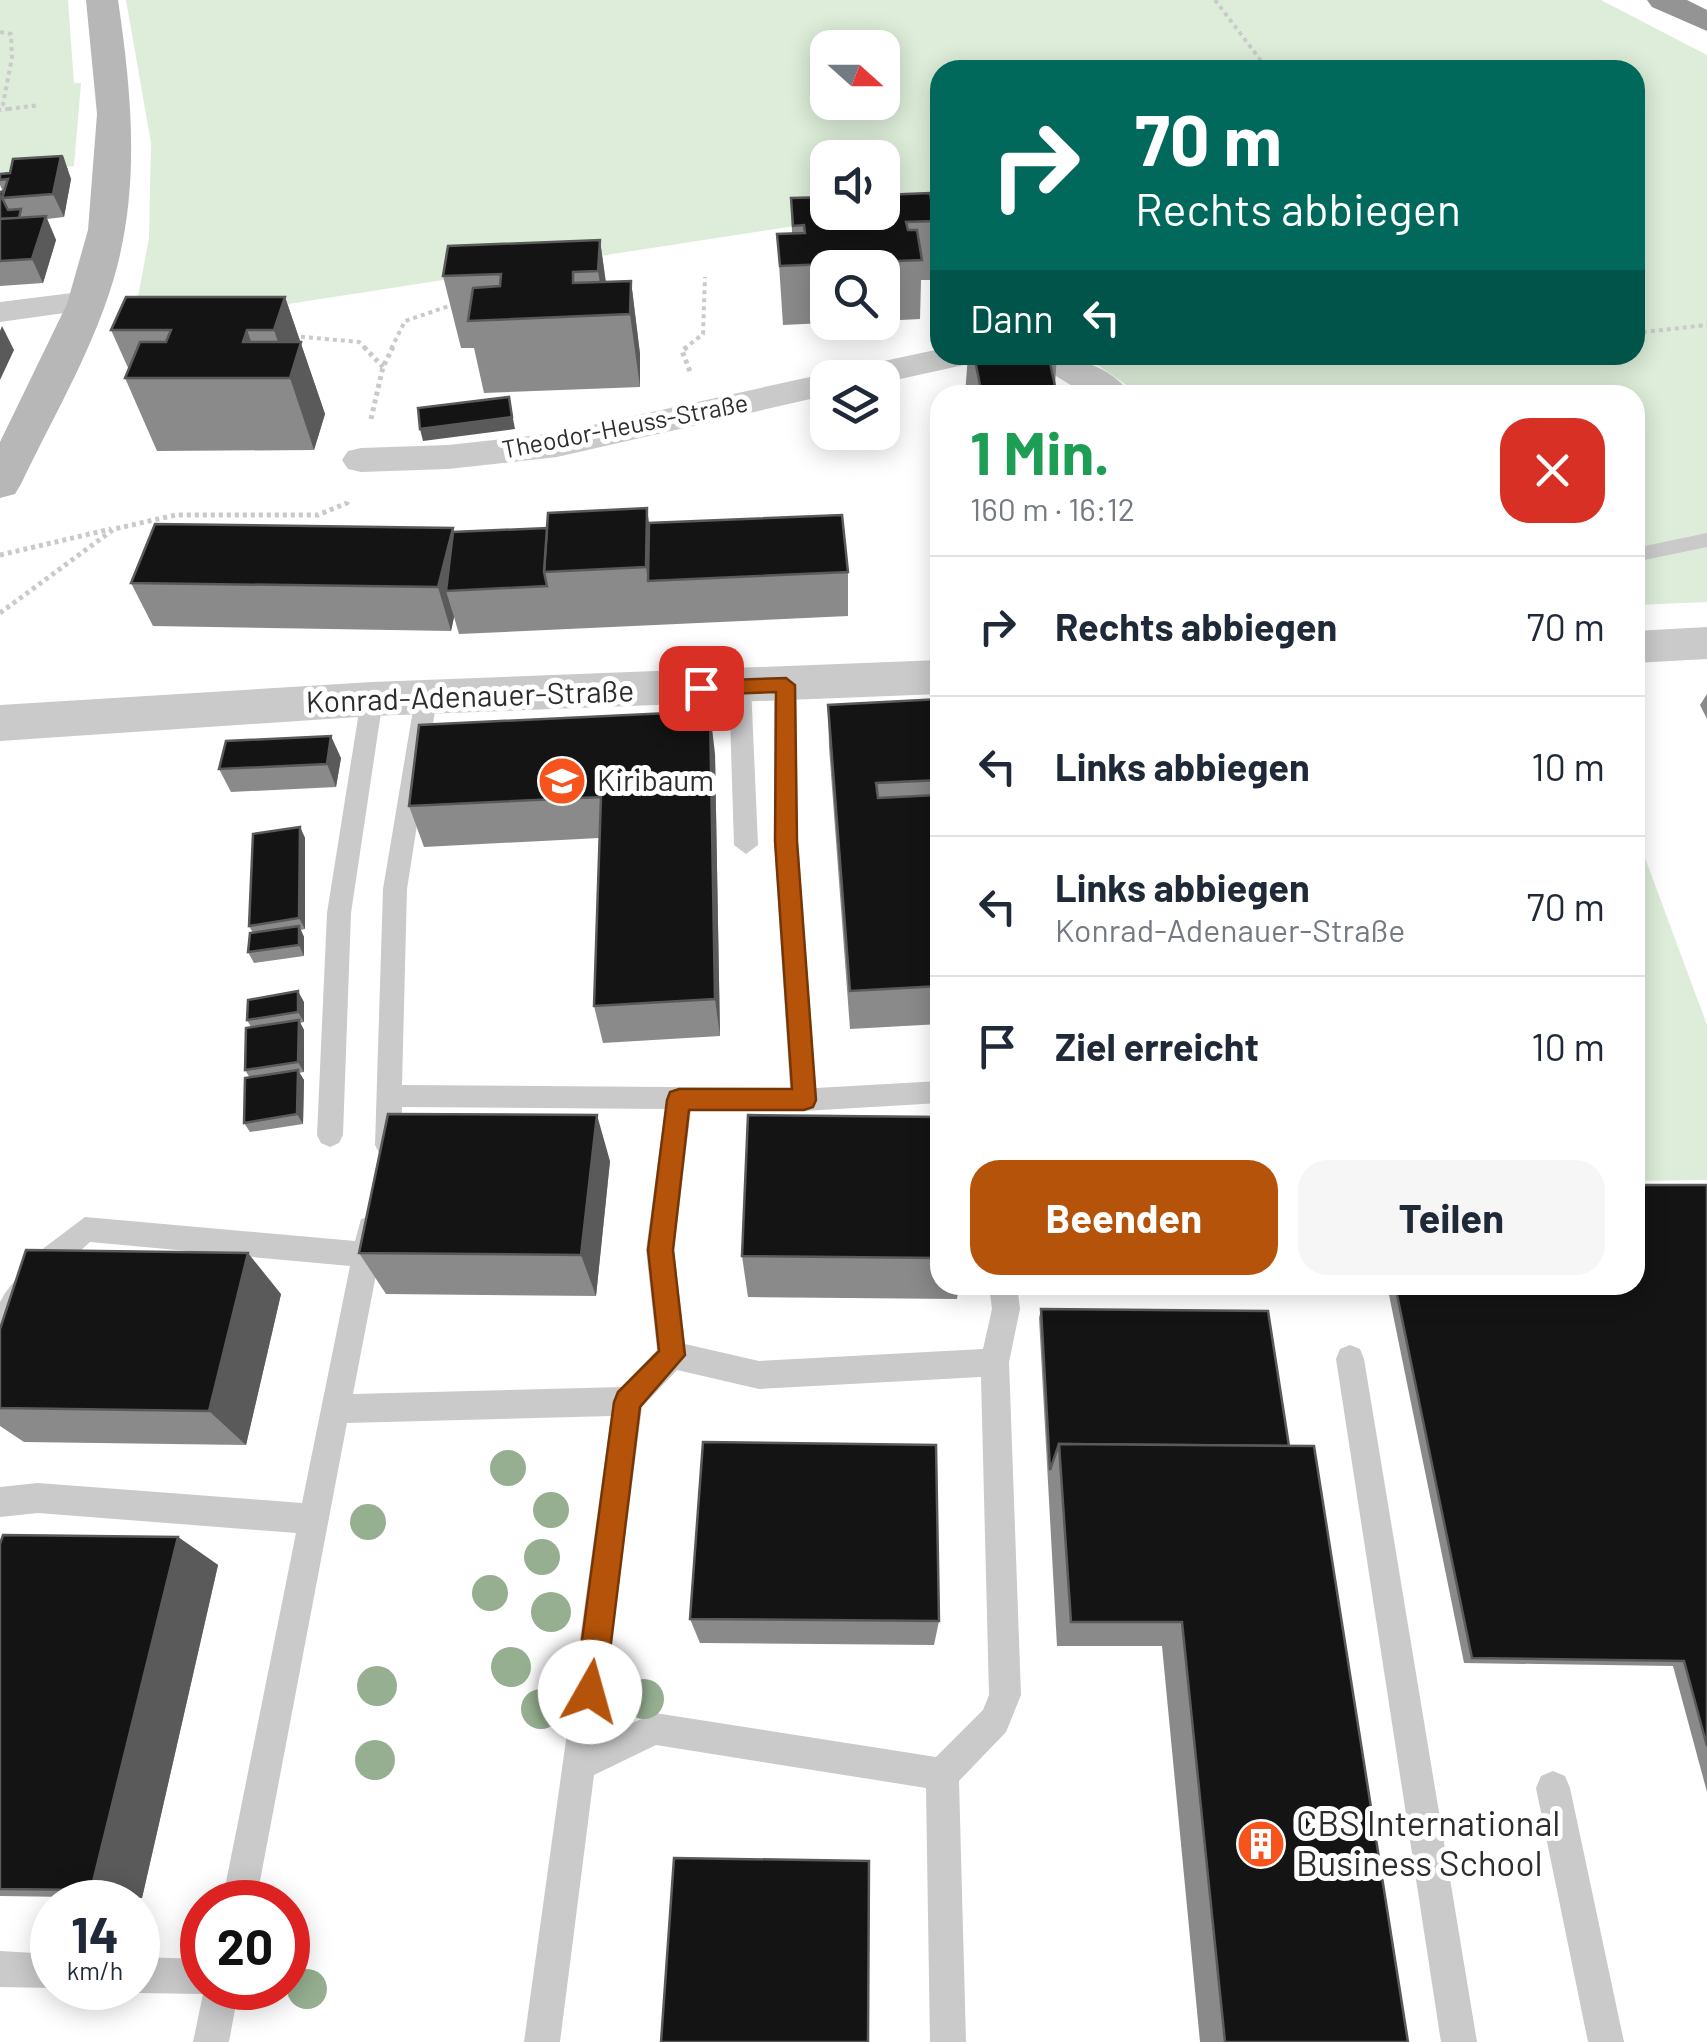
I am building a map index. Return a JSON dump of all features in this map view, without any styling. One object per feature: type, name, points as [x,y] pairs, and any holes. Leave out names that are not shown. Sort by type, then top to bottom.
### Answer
[{"type":"highway","points":[[1663,0],[1707,22]]},
{"type":"main road","points":[[0,484],[88,301],[113,178],[112,96],[102,0]]},
{"type":"street","points":[[0,312],[88,301]]},
{"type":"street","points":[[900,368],[930,362]]},
{"type":"street","points":[[1059,365],[1097,385]]},
{"type":"street","name":"Theodor-Heuss-Straße","points":[[361,460],[448,458],[557,444],[810,388]]},
{"type":"street","points":[[1645,646],[1707,643]]},
{"type":"street","name":"Konrad-Adenauer-Straße","points":[[0,723],[372,699],[930,678]]},
{"type":"lane","points":[[1645,553],[1707,540]]},
{"type":"lane","points":[[746,844],[763,686]]},
{"type":"lane","points":[[763,686],[786,841],[804,1100]]},
{"type":"lane","points":[[384,1165],[395,889],[426,698]]},
{"type":"lane","points":[[330,1135],[338,912],[372,699]]},
{"type":"lane","points":[[388,1096],[583,1094],[679,1100],[804,1100],[930,1093]]},
{"type":"lane","points":[[542,2042],[628,1402],[672,1355],[660,1250],[679,1100]]},
{"type":"lane","points":[[242,1880],[377,1201]]},
{"type":"lane","points":[[0,1333],[8,1310],[51,1255],[85,1229],[366,1255]]},
{"type":"lane","points":[[948,2042],[942,1774],[995,1721],[1005,1695],[995,1362],[1006,1309],[1004,1295]]},
{"type":"lane","points":[[672,1355],[760,1375],[995,1362]]},
{"type":"lane","points":[[1350,1359],[1459,2042]]},
{"type":"lane","points":[[336,1409],[628,1402]]},
{"type":"lane","points":[[0,1502],[38,1498],[314,1519]]},
{"type":"lane","points":[[581,1764],[654,1728],[942,1774]]},
{"type":"lane","points":[[1553,1788],[1606,2042]]},
{"type":"lane","points":[[0,1970],[30,1971]]},
{"type":"lane","points":[[211,2042],[218,2010]]},
{"type":"path","points":[[1215,0],[1260,60]]},
{"type":"path","points":[[0,32],[11,34],[14,42],[5,85],[4,104],[8,109]]},
{"type":"path","points":[[0,110],[38,104]]},
{"type":"path","points":[[705,277],[703,334],[682,350],[707,411]]},
{"type":"path","points":[[0,555],[176,515],[318,514],[347,503],[383,367],[405,321],[442,305],[460,303]]},
{"type":"path","points":[[1645,332],[1707,325]]},
{"type":"path","points":[[286,335],[359,342],[383,367]]},
{"type":"path","points":[[0,613],[114,529]]},
{"type":"green space","points":[[0,0],[68,0],[74,83],[81,83],[74,166],[0,175]]},
{"type":"green space","points":[[126,0],[1601,0],[1707,55],[1707,602],[1645,605],[1645,385],[1127,385],[1098,365],[1645,365],[1645,60],[930,60],[930,205],[900,210],[900,140],[810,140],[810,224],[132,328],[149,238],[151,143]]},
{"type":"green space","points":[[1645,858],[1707,1025],[1707,1180],[1645,1181]]},
{"type":"building","points":[[61,156],[53,194],[2,198],[8,179],[0,180],[0,174],[10,173],[13,159]]},
{"type":"building","points":[[4,191],[2,198],[8,210],[21,209],[19,218],[0,219],[0,192]]},
{"type":"building","points":[[930,193],[930,221],[906,222],[908,230],[917,230],[922,260],[900,261],[900,250],[810,250],[810,265],[780,266],[777,234],[805,233],[804,225],[793,226],[791,198],[810,197],[810,230],[900,230],[900,194]]},
{"type":"building","points":[[46,216],[32,259],[0,261],[0,219]]},
{"type":"building","points":[[600,240],[598,271],[573,272],[573,283],[631,281],[630,314],[468,321],[473,288],[500,286],[501,274],[443,276],[448,246]]},
{"type":"building","points":[[126,297],[285,297],[274,330],[247,330],[243,342],[301,342],[290,378],[125,378],[140,342],[166,342],[171,330],[111,330]]},
{"type":"building","points":[[976,365],[1051,365],[1055,385],[980,385]]},
{"type":"building","points":[[509,397],[512,417],[420,429],[418,408]]},
{"type":"building","points":[[647,508],[646,567],[544,572],[548,513]]},
{"type":"building","points":[[842,515],[848,572],[648,581],[649,523]]},
{"type":"building","points":[[155,524],[453,528],[438,587],[131,583]]},
{"type":"building","points":[[547,528],[547,586],[446,591],[453,532]]},
{"type":"building","points":[[930,700],[930,780],[876,783],[878,798],[930,795],[930,987],[850,991],[828,705]]},
{"type":"building","points":[[710,711],[715,999],[594,1006],[601,797],[409,806],[419,725]]},
{"type":"building","points":[[331,736],[327,764],[219,769],[226,741]]},
{"type":"building","points":[[300,827],[299,918],[249,926],[253,834]]},
{"type":"building","points":[[299,926],[299,945],[248,952],[250,933]]},
{"type":"building","points":[[298,991],[298,1012],[247,1020],[248,1000]]},
{"type":"building","points":[[299,1020],[298,1062],[245,1070],[246,1028]]},
{"type":"building","points":[[298,1070],[297,1114],[244,1123],[245,1078]]},
{"type":"building","points":[[388,1114],[597,1115],[581,1255],[359,1253]]},
{"type":"building","points":[[748,1115],[930,1117],[930,1258],[742,1256]]},
{"type":"building","points":[[1645,1185],[1707,1185],[1707,1746],[1684,1661],[1472,1658],[1397,1295],[1645,1295]]},
{"type":"building","points":[[26,1250],[248,1253],[209,1411],[0,1408],[0,1329]]},
{"type":"building","points":[[1041,1309],[1268,1311],[1289,1446],[1059,1444],[1050,1470]]},
{"type":"building","points":[[703,1442],[936,1445],[939,1621],[690,1619]]},
{"type":"building","name":"CBS International Business School","points":[[1059,1444],[1314,1446],[1408,2042],[1225,2042],[1182,1622],[1071,1622]]},
{"type":"building","points":[[3,1535],[178,1537],[93,1880],[30,1880],[30,1889],[0,1889]]},
{"type":"building","points":[[674,1858],[869,1861],[868,2042],[661,2042]]},
{"type":"place","name":"Kiribaum","points":[[562,781]]},
{"type":"place","name":"CBS International Business School","points":[[1261,1844]]},
{"type":"route","points":[[590,1692],[628,1402],[672,1355],[660,1250],[679,1100],[804,1100],[786,841],[786,685],[701,688]]}]
